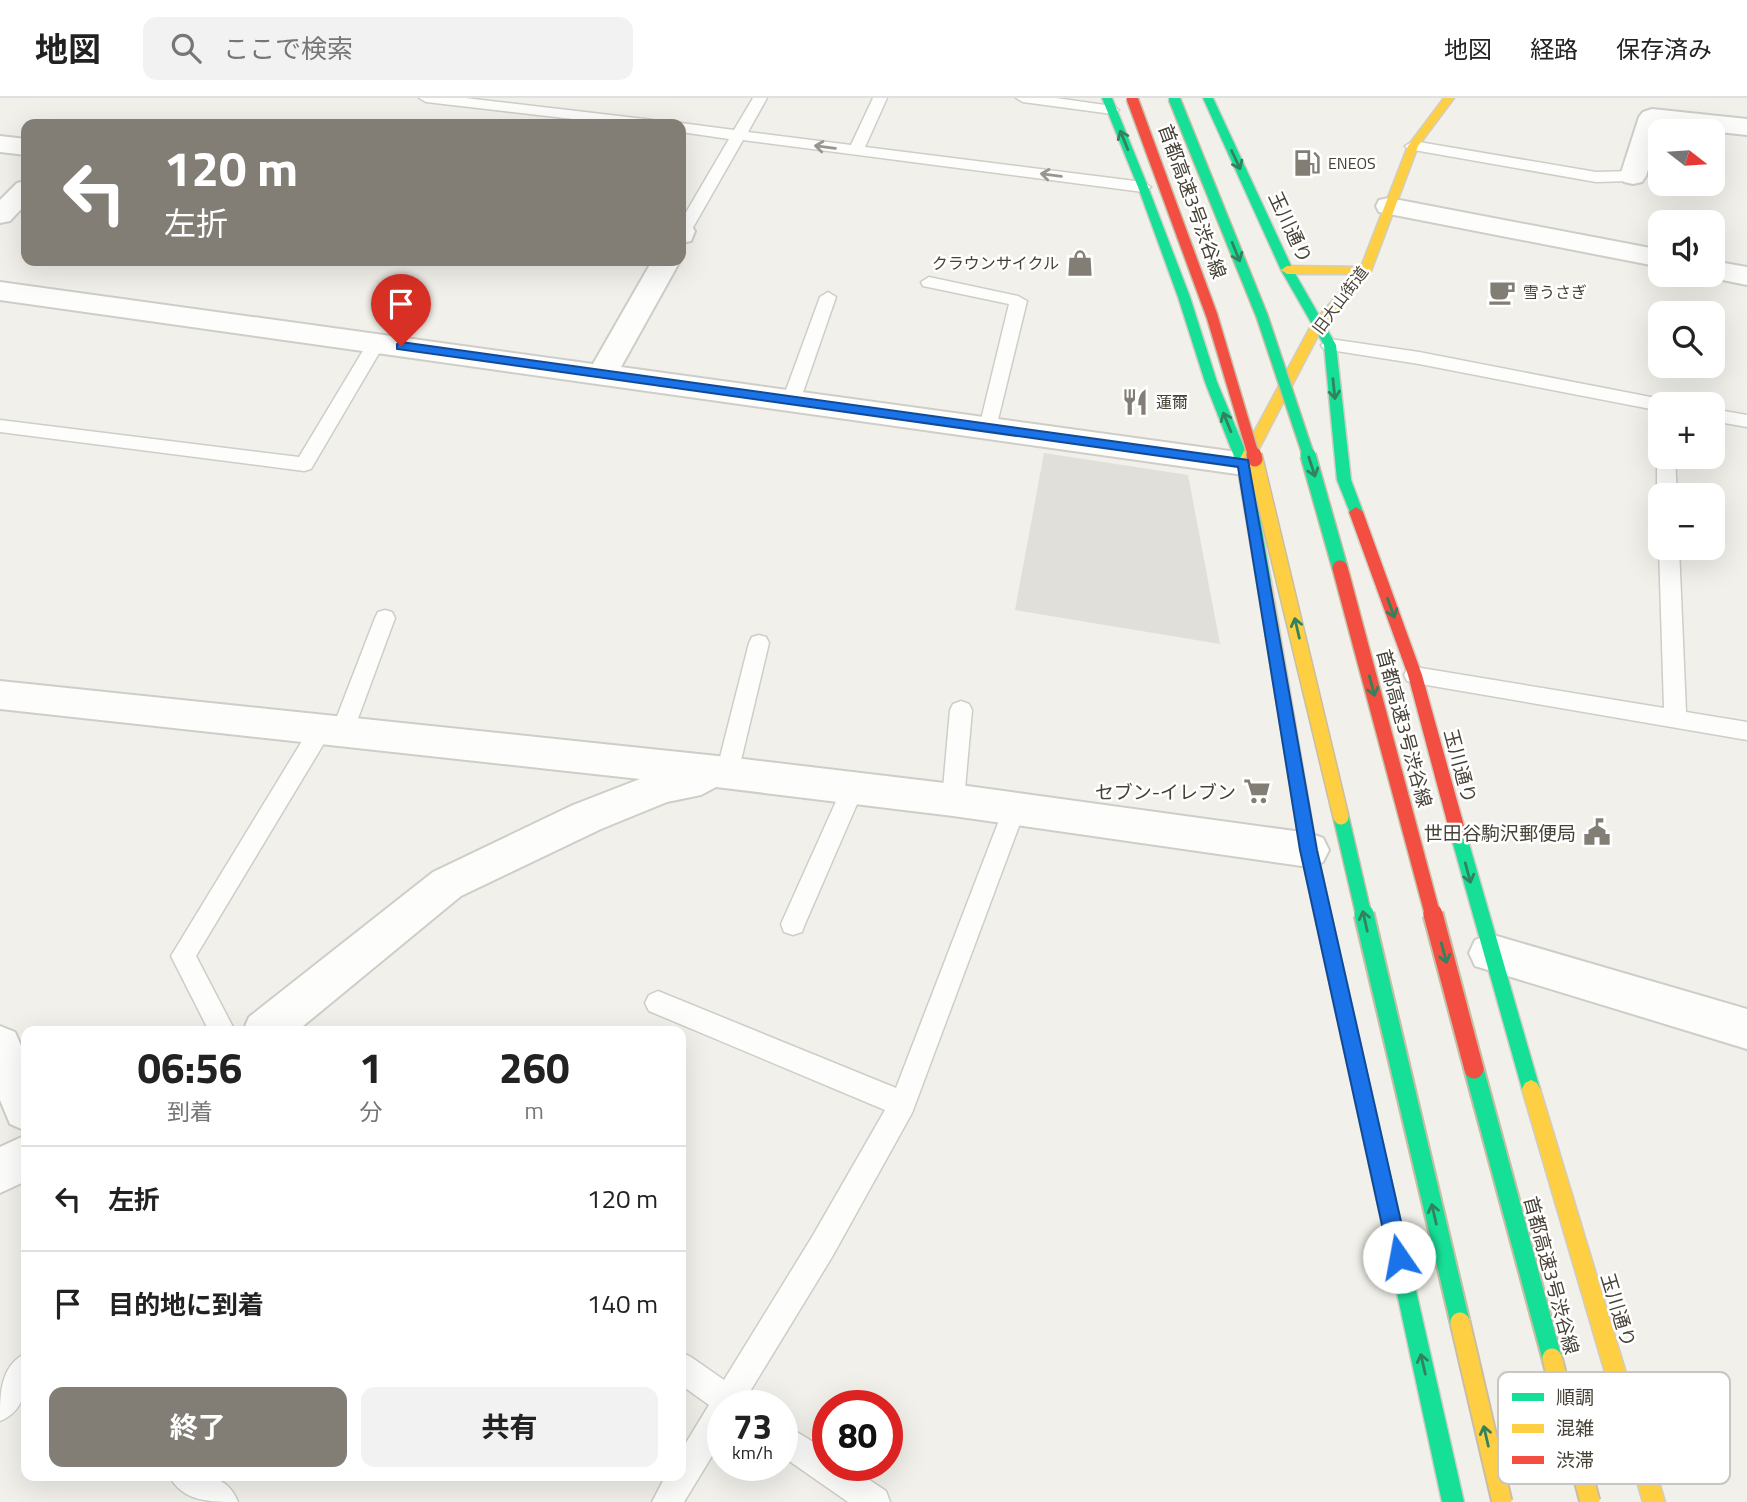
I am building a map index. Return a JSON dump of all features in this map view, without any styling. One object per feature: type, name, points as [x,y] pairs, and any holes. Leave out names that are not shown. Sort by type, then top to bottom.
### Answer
[{"type":"main road","name":"首都高速3号渋谷線","points":[[1132,98],[1212,316],[1261,477],[1502,1502]]},
{"type":"main road","name":"首都高速3号渋谷線","points":[[1174,98],[1262,317],[1318,485],[1555,1372]]},
{"type":"main road","name":"玉川通り","points":[[1208,98],[1287,270],[1330,345],[1344,480],[1415,675],[1490,953],[1615,1372]]},
{"type":"main road","name":"旧大山街道","points":[[1244,464],[1318,324],[1365,271],[1413,146],[1449,98]]},
{"type":"main road","points":[[1110,104],[1184,297],[1211,382],[1244,464],[1309,850],[1453,1502]]},
{"type":"main road","points":[[1287,270],[1365,271]]},
{"type":"main road","name":"首都高速3号渋谷線","points":[[1585,1484],[1590,1502]]},
{"type":"main road","name":"玉川通り","points":[[1649,1484],[1654,1502]]},
{"type":"street","points":[[1633,176],[1652,117],[1747,127]]},
{"type":"street","points":[[0,144],[21,147]]},
{"type":"street","points":[[0,215],[21,194]]},
{"type":"street","points":[[1389,206],[1648,256]]},
{"type":"street","points":[[603,375],[663,266]]},
{"type":"street","points":[[1725,272],[1747,276]]},
{"type":"street","points":[[0,291],[1244,464]]},
{"type":"street","points":[[0,695],[727,773],[953,800],[1309,850]]},
{"type":"street","points":[[270,1026],[447,884],[587,817],[663,787],[727,773]]},
{"type":"street","points":[[1490,953],[1747,1029]]},
{"type":"street","points":[[0,1046],[21,1097]]},
{"type":"street","points":[[0,1170],[21,1160]]},
{"type":"lane","points":[[426,98],[579,119]]},
{"type":"lane","points":[[686,223],[760,98]]},
{"type":"lane","points":[[856,151],[880,98]]},
{"type":"lane","points":[[1023,98],[1110,104]]},
{"type":"lane","points":[[686,129],[1143,187]]},
{"type":"lane","points":[[1413,146],[1596,177],[1633,176]]},
{"type":"lane","points":[[929,282],[1018,301],[988,428]]},
{"type":"lane","points":[[791,401],[828,297]]},
{"type":"lane","points":[[0,426],[304,464],[376,343]]},
{"type":"lane","points":[[1330,345],[1419,358],[1648,402]]},
{"type":"lane","points":[[1725,417],[1747,421]]},
{"type":"lane","points":[[1669,560],[1675,717]]},
{"type":"lane","points":[[219,1026],[183,956],[332,730],[385,618]]},
{"type":"lane","points":[[727,773],[759,643]]},
{"type":"lane","points":[[1415,675],[1747,731]]},
{"type":"lane","points":[[953,800],[961,710]]},
{"type":"lane","points":[[793,924],[853,788]]},
{"type":"lane","points":[[736,1390],[822,1247],[903,1104],[1014,810]]},
{"type":"lane","points":[[658,1003],[903,1104]]},
{"type":"lane","points":[[686,1371],[709,1390]]},
{"type":"lane","points":[[0,1405],[21,1375]]},
{"type":"lane","points":[[686,1471],[707,1437]]},
{"type":"lane","points":[[798,1449],[875,1502]]},
{"type":"lane","points":[[193,1481],[223,1502]]},
{"type":"lane","points":[[667,1502],[680,1481]]},
{"type":"shaded area","points":[[1044,453],[1188,475],[1220,644],[1015,610]]},
{"type":"traffic: fast","points":[[1107,98],[1143,187],[1184,297],[1211,382],[1244,464],[1264,582]]},
{"type":"traffic: fast","points":[[1174,98],[1262,316],[1318,485],[1340,568]]},
{"type":"traffic: fast","points":[[1208,98],[1287,270],[1330,345],[1344,480],[1356,512]]},
{"type":"traffic: fast","points":[[1341,817],[1460,1322]]},
{"type":"traffic: fast","points":[[1458,833],[1531,1089]]},
{"type":"traffic: fast","points":[[1474,1069],[1552,1358]]},
{"type":"traffic: fast","points":[[1374,1145],[1453,1502]]},
{"type":"traffic: slow","points":[[1244,464],[1318,324],[1365,271],[1413,146],[1449,98]]},
{"type":"traffic: slow","points":[[1287,270],[1365,271]]},
{"type":"traffic: slow","points":[[1255,459],[1341,817]]},
{"type":"traffic: slow","points":[[1264,582],[1309,852]]},
{"type":"traffic: slow","points":[[1531,1089],[1615,1372]]},
{"type":"traffic: slow","points":[[1460,1322],[1502,1502]]},
{"type":"traffic: slow","points":[[1552,1358],[1556,1372]]},
{"type":"traffic: slow","points":[[1585,1484],[1590,1502]]},
{"type":"traffic: slow","points":[[1649,1484],[1654,1502]]},
{"type":"traffic: jam","points":[[1132,98],[1212,316],[1255,459]]},
{"type":"traffic: jam","points":[[1356,512],[1415,675],[1458,833]]},
{"type":"traffic: jam","points":[[1340,568],[1474,1069]]},
{"type":"traffic: jam","points":[[1309,852],[1374,1145]]},
{"type":"place","name":"ENEOS","points":[[1307,163]]},
{"type":"place","name":"クラウンサイクル","points":[[1080,263]]},
{"type":"place","name":"雪うさぎ","points":[[1502,292]]},
{"type":"place","name":"蓮爾","points":[[1135,402]]},
{"type":"place","name":"セブン-イレブン","points":[[1257,791]]},
{"type":"place","name":"世田谷駒沢郵便局","points":[[1597,832]]},
{"type":"route","points":[[401,346],[1244,464],[1309,850],[1399,1257]]}]
